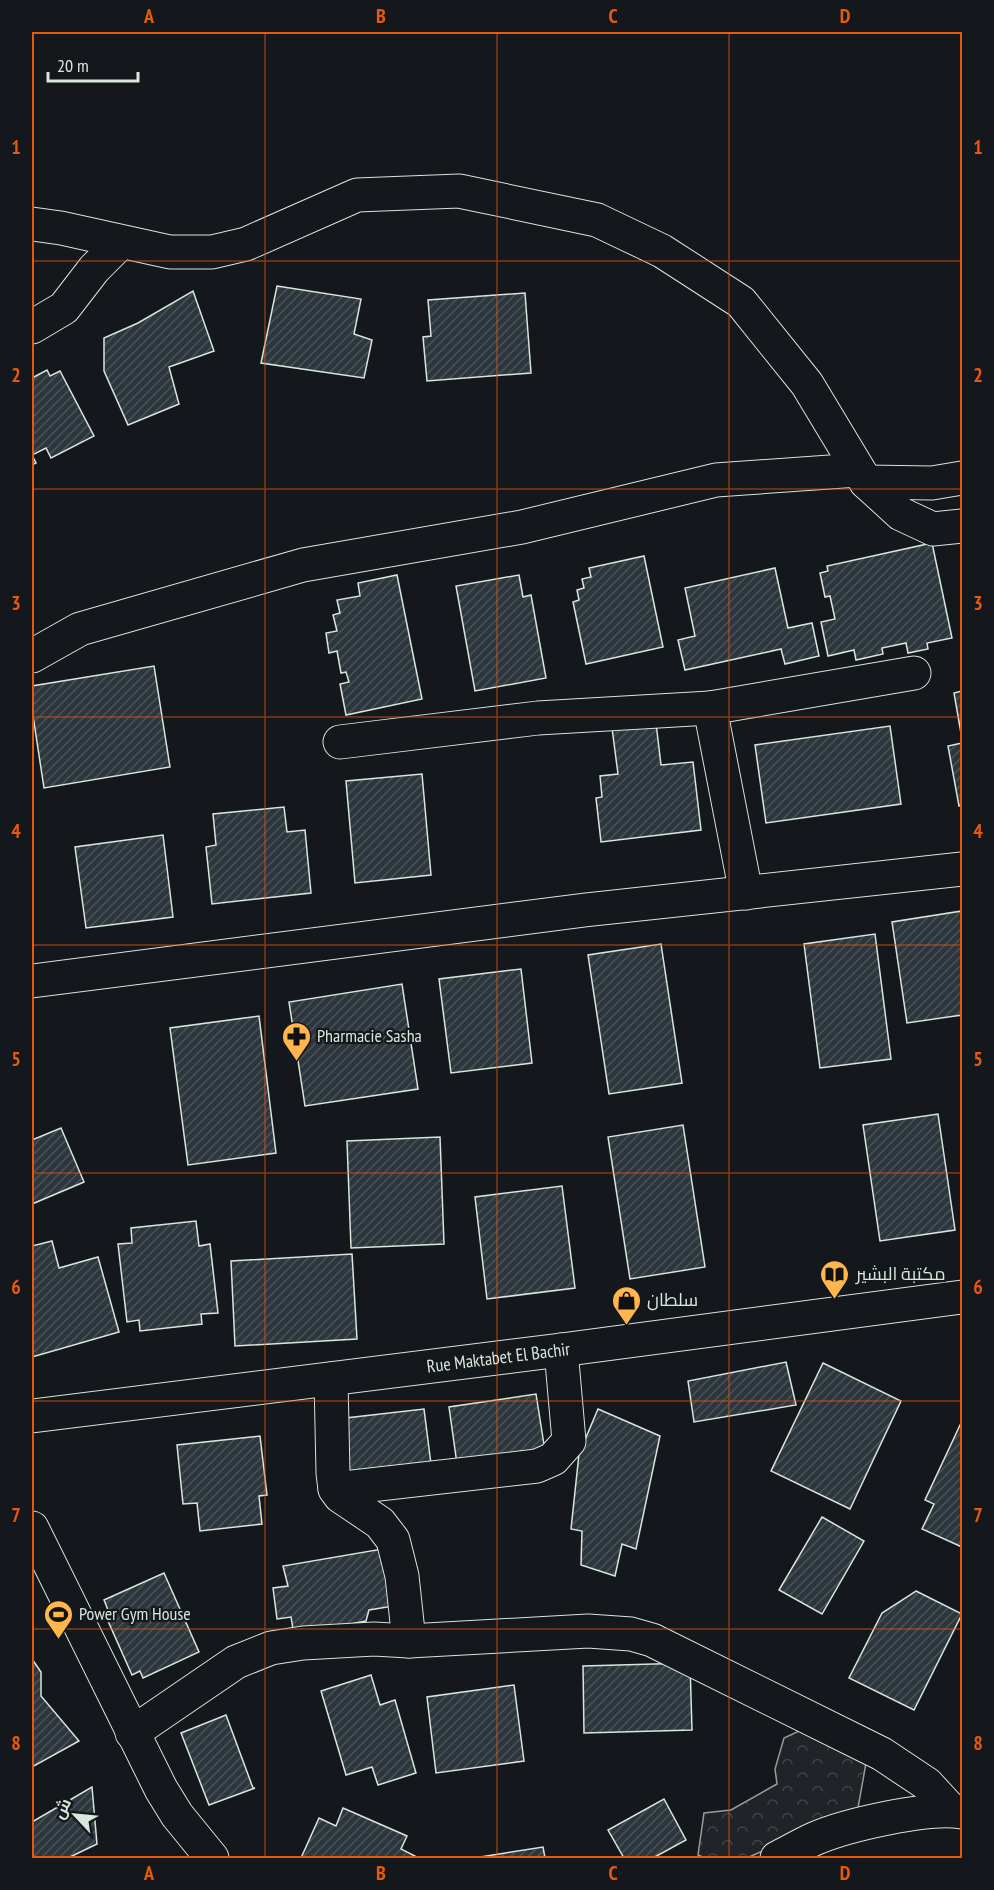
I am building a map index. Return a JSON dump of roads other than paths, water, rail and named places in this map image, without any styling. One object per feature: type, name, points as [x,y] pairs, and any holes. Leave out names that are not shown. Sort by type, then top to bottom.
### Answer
[{"type":"street","points":[[32,224],[61,228],[170,252],[212,252],[246,244],[357,195],[459,191],[597,220],[662,251],[741,302],[807,384],[862,476],[900,514],[933,529],[963,526]]},
{"type":"street","points":[[32,327],[64,308],[94,268],[121,242]]},
{"type":"street","points":[[32,656],[80,629],[303,565],[522,527],[716,480],[862,476],[932,483],[963,478]]},
{"type":"street","points":[[340,742],[538,718],[710,708],[914,673]]},
{"type":"street","points":[[710,708],[746,893]]},
{"type":"street","points":[[32,981],[585,910],[963,868]]},
{"type":"street","name":"Rue Maktabet El Bachir","points":[[32,1416],[963,1297]]},
{"type":"street","points":[[335,1489],[537,1466],[554,1460],[569,1441],[561,1350]]},
{"type":"street","points":[[331,1379],[335,1489],[347,1502],[380,1523],[393,1540],[402,1576],[409,1641]]},
{"type":"street","points":[[32,1528],[161,1789],[177,1815],[212,1858]]},
{"type":"street","points":[[132,1733],[236,1662],[271,1648],[303,1643],[374,1639],[409,1641],[588,1631],[631,1634],[652,1640],[882,1754],[927,1784],[956,1810]]},
{"type":"street","points":[[777,1858],[815,1839],[865,1824],[913,1814],[956,1810]]},
{"type":"place","name":"Pharmacie Sasha","points":[[296,1062]]},
{"type":"place","name":"مكتبة البشير","points":[[835,1300]]},
{"type":"place","name":"سلطان","points":[[626,1326]]},
{"type":"place","name":"Power Gym House","points":[[58,1640]]}]
